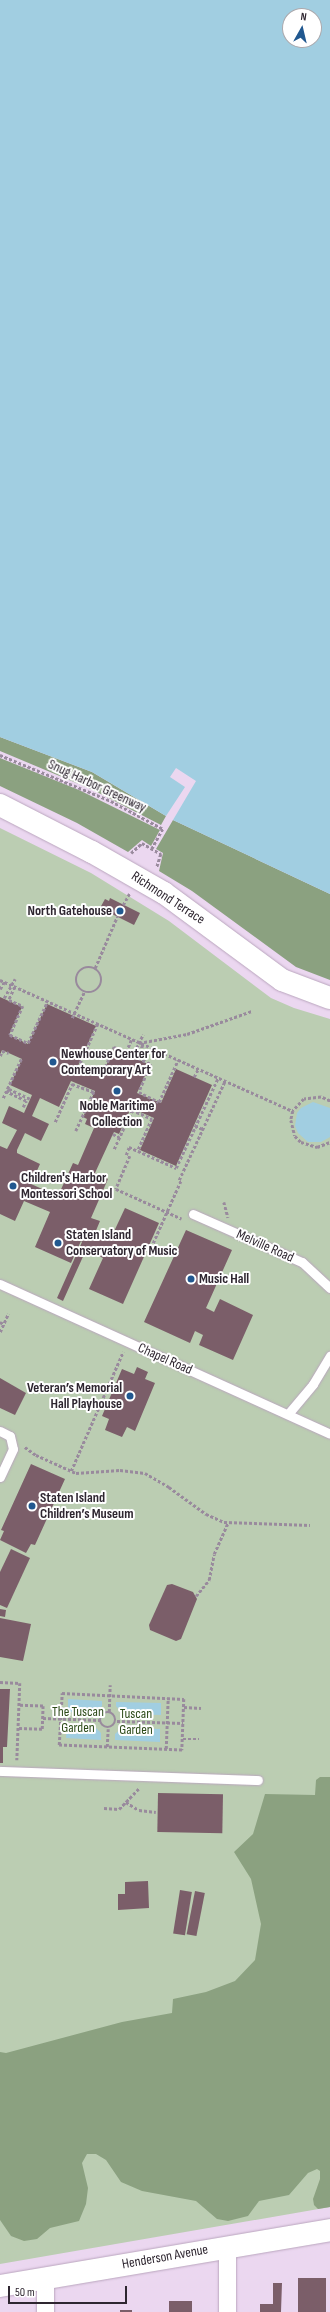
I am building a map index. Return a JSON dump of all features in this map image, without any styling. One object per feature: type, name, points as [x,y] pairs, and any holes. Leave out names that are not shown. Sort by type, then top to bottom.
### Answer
[{"type":"main road","name":"Richmond Terrace","points":[[0,806],[75,843],[164,893],[282,980],[330,998]]},
{"type":"main road","name":"Henderson Avenue","points":[[0,2286],[227,2246],[330,2230]]},
{"type":"street","points":[[227,2246],[227,2312]]},
{"type":"street","points":[[45,2278],[45,2312]]},
{"type":"lane","name":"Melville Road","points":[[193,1214],[302,1262],[330,1288]]},
{"type":"lane","name":"Chapel Road","points":[[0,1284],[330,1434]]},
{"type":"lane","points":[[288,1414],[313,1384],[330,1356]]},
{"type":"lane","points":[[0,1431],[10,1436],[13,1449],[0,1477]]},
{"type":"lane","points":[[0,1771],[258,1780]]},
{"type":"path","name":"Snug Harbor Greenway","points":[[0,755],[111,801],[163,829],[152,849]]},
{"type":"path","points":[[129,855],[142,843],[161,854],[156,871]]},
{"type":"path","points":[[123,905],[130,892]]},
{"type":"path","points":[[95,968],[117,916]]},
{"type":"path","points":[[87,967],[95,968],[101,974],[101,986],[96,992],[84,992],[76,982],[78,975],[87,967]]},
{"type":"path","points":[[4,998],[10,985],[15,979]]},
{"type":"path","points":[[0,980],[131,1040],[293,1111]]},
{"type":"path","points":[[0,989],[4,982]]},
{"type":"path","points":[[15,987],[9,1000],[23,1006],[10,1035],[28,1043],[47,1002]]},
{"type":"path","points":[[72,1018],[84,992]]},
{"type":"path","points":[[138,1043],[187,1034],[252,1011]]},
{"type":"path","points":[[98,1024],[79,1066],[101,1076],[114,1047],[126,1052],[131,1040]]},
{"type":"path","points":[[132,1056],[143,1034]]},
{"type":"path","points":[[143,1045],[138,1058],[152,1064],[138,1092],[159,1102],[178,1060]]},
{"type":"path","points":[[0,1056],[2,1051],[9,1053]]},
{"type":"path","points":[[3,1098],[21,1059]]},
{"type":"path","points":[[194,1077],[198,1069]]},
{"type":"path","points":[[126,1155],[129,1147],[176,1168],[218,1078]]},
{"type":"path","points":[[153,1243],[202,1129],[225,1081]]},
{"type":"path","points":[[55,1122],[72,1084],[94,1092],[76,1132]]},
{"type":"path","points":[[23,1107],[26,1101],[7,1092],[9,1089],[30,1099]]},
{"type":"path","points":[[330,1101],[312,1097],[304,1099],[293,1111],[292,1128],[301,1142],[317,1147],[330,1142]]},
{"type":"path","points":[[114,1149],[132,1110],[152,1119],[138,1151]]},
{"type":"path","points":[[195,1126],[202,1129]]},
{"type":"path","points":[[113,1134],[119,1137]]},
{"type":"path","points":[[130,1156],[116,1189],[185,1220]]},
{"type":"path","points":[[0,1332],[8,1314]]},
{"type":"path","points":[[0,1322],[4,1324]]},
{"type":"path","points":[[71,1471],[128,1342]]},
{"type":"path","points":[[10,1436],[36,1455],[76,1473],[120,1470],[145,1473],[169,1487],[206,1514],[228,1522],[310,1526]]},
{"type":"path","points":[[196,1596],[209,1580],[214,1554],[228,1522]]},
{"type":"path","points":[[0,1682],[20,1683],[17,1772]]},
{"type":"path","points":[[109,1712],[110,1685]]},
{"type":"path","points":[[62,1693],[168,1698],[184,1699],[182,1750],[59,1745],[62,1693]]},
{"type":"path","points":[[166,1749],[168,1698]]},
{"type":"path","points":[[19,1705],[43,1706],[42,1729],[19,1728]]},
{"type":"path","points":[[184,1707],[201,1708]]},
{"type":"path","points":[[108,1729],[101,1725],[100,1720],[104,1713],[109,1712],[114,1714],[117,1721]]},
{"type":"path","points":[[43,1718],[100,1720]]},
{"type":"path","points":[[117,1721],[183,1723]]},
{"type":"path","points":[[108,1729],[113,1727],[117,1721]]},
{"type":"path","points":[[107,1747],[108,1729]]},
{"type":"path","points":[[183,1739],[199,1739]]},
{"type":"path","points":[[104,1808],[119,1809],[139,1788],[144,1776]]},
{"type":"path","points":[[126,1802],[139,1810],[156,1812]]},
{"type":"green space","points":[[0,737],[92,772],[166,816],[161,825],[93,790],[0,751]]},
{"type":"green space","points":[[0,758],[79,790],[160,830],[151,846],[142,840],[128,852],[77,823],[0,786]]},
{"type":"green space","points":[[173,820],[330,894],[330,980],[296,967],[192,891],[159,871],[163,853],[156,849]]},
{"type":"green space","points":[[0,828],[91,873],[169,921],[271,998],[294,1008],[330,1019],[330,2207],[0,2264]]},
{"type":"green space","points":[[320,1777],[330,1777],[330,2207],[318,2209],[314,2205],[313,2199],[320,2179],[320,2171],[317,2169],[308,2173],[289,2195],[259,2201],[248,2216],[228,2221],[217,2219],[196,2201],[142,2191],[121,2182],[106,2160],[96,2154],[87,2154],[82,2163],[88,2188],[86,2204],[79,2221],[50,2228],[37,2239],[24,2241],[11,2236],[0,2220],[0,2052],[6,2053],[122,2022],[172,2013],[173,1999],[206,1992],[235,1981],[255,1960],[261,1924],[251,1879],[234,1852],[253,1834],[265,1794],[315,1795],[316,1780]]},
{"type":"water","points":[[0,0],[330,0],[330,894],[173,820],[196,781],[176,768],[170,777],[185,787],[166,816],[92,772],[0,737]]},
{"type":"water","points":[[313,1102],[330,1108],[330,1137],[321,1142],[308,1142],[298,1133],[295,1126],[297,1113],[301,1108]]},
{"type":"water","points":[[68,1699],[102,1701],[102,1706],[95,1713],[68,1712]]},
{"type":"water","points":[[116,1702],[161,1703],[161,1715],[123,1714],[116,1706]]},
{"type":"water","points":[[67,1726],[95,1727],[101,1733],[101,1740],[66,1738]]},
{"type":"water","points":[[122,1728],[160,1729],[160,1742],[115,1740],[115,1734]]},
{"type":"building","name":"North Gatehouse","points":[[110,898],[140,913],[134,925],[100,908],[105,899],[109,901]]},
{"type":"building","points":[[0,997],[22,1007],[9,1035],[28,1044],[47,1004],[96,1026],[78,1066],[101,1077],[114,1048],[150,1065],[137,1093],[161,1103],[176,1069],[212,1085],[176,1166],[140,1150],[154,1118],[131,1108],[119,1134],[114,1132],[95,1173],[108,1179],[91,1218],[100,1221],[95,1233],[110,1240],[125,1208],[159,1223],[123,1304],[89,1289],[103,1258],[86,1250],[63,1301],[57,1298],[82,1242],[81,1241],[71,1263],[35,1247],[50,1212],[24,1201],[15,1221],[0,1214],[0,1146],[7,1149],[17,1130],[2,1123],[9,1106],[24,1113],[32,1095],[10,1085],[22,1059],[2,1050],[0,1055]],"holes":[[[71,1081],[95,1091],[83,1117],[87,1119],[85,1124],[94,1128],[78,1165],[73,1163],[58,1196],[31,1184],[40,1164],[17,1153],[17,1150],[25,1133],[41,1141],[49,1124],[32,1116],[40,1098],[59,1107]]]},
{"type":"building","name":"Music Hall","points":[[186,1230],[232,1250],[206,1308],[214,1312],[220,1299],[253,1315],[233,1360],[199,1345],[203,1335],[195,1331],[190,1343],[144,1322]]},
{"type":"building","name":"Veteran’s Memorial Hall Playhouse","points":[[137,1367],[148,1372],[145,1379],[155,1383],[135,1431],[127,1427],[122,1437],[105,1430],[109,1419],[102,1416],[122,1369],[134,1374]]},
{"type":"building","points":[[0,1378],[26,1393],[15,1415],[0,1408]]},
{"type":"building","points":[[31,1464],[65,1479],[35,1545],[31,1544],[26,1553],[0,1540],[4,1531],[1,1530]]},
{"type":"building","points":[[11,1549],[30,1558],[7,1608],[0,1605],[0,1572]]},
{"type":"building","points":[[172,1584],[193,1592],[197,1599],[181,1639],[176,1641],[150,1630],[149,1625],[167,1585]]},
{"type":"building","points":[[0,1609],[6,1610],[5,1617],[0,1616]]},
{"type":"building","points":[[0,1618],[31,1624],[23,1661],[0,1657]]},
{"type":"building","points":[[0,1689],[10,1689],[7,1747],[3,1747],[3,1763],[0,1763]]},
{"type":"building","points":[[158,1793],[223,1794],[222,1833],[157,1832]]},
{"type":"building","points":[[148,1881],[149,1908],[118,1910],[118,1894],[125,1894],[125,1882]]},
{"type":"building","points":[[180,1890],[192,1892],[185,1935],[173,1933]]},
{"type":"building","points":[[195,1891],[205,1893],[196,1936],[187,1934]]},
{"type":"building","points":[[298,2278],[326,2278],[326,2312],[298,2312]]},
{"type":"building","points":[[273,2283],[282,2283],[281,2312],[260,2312],[260,2304],[273,2304]]},
{"type":"building","points":[[169,2301],[192,2301],[192,2312],[169,2312]]},
{"type":"building","points":[[120,2310],[132,2310],[132,2312],[120,2312]]},
{"type":"place","name":"North Gatehouse","points":[[120,911]]},
{"type":"place","name":"Newhouse Center for Contemporary Art","points":[[53,1062]]},
{"type":"place","name":"Noble Maritime Collection","points":[[117,1091]]},
{"type":"place","name":"Children's Harbor Montessori School","points":[[13,1186]]},
{"type":"place","name":"Staten Island Conservatory of Music","points":[[58,1243]]},
{"type":"place","name":"Music Hall","points":[[191,1279]]},
{"type":"place","name":"Veteran’s Memorial Hall Playhouse","points":[[130,1396]]},
{"type":"place","name":"Staten Island Children’s Museum","points":[[32,1506]]},
{"type":"park label","name":"The Tuscan Garden","points":[[78,1720]]},
{"type":"park label","name":"Tuscan Garden","points":[[136,1722]]}]
